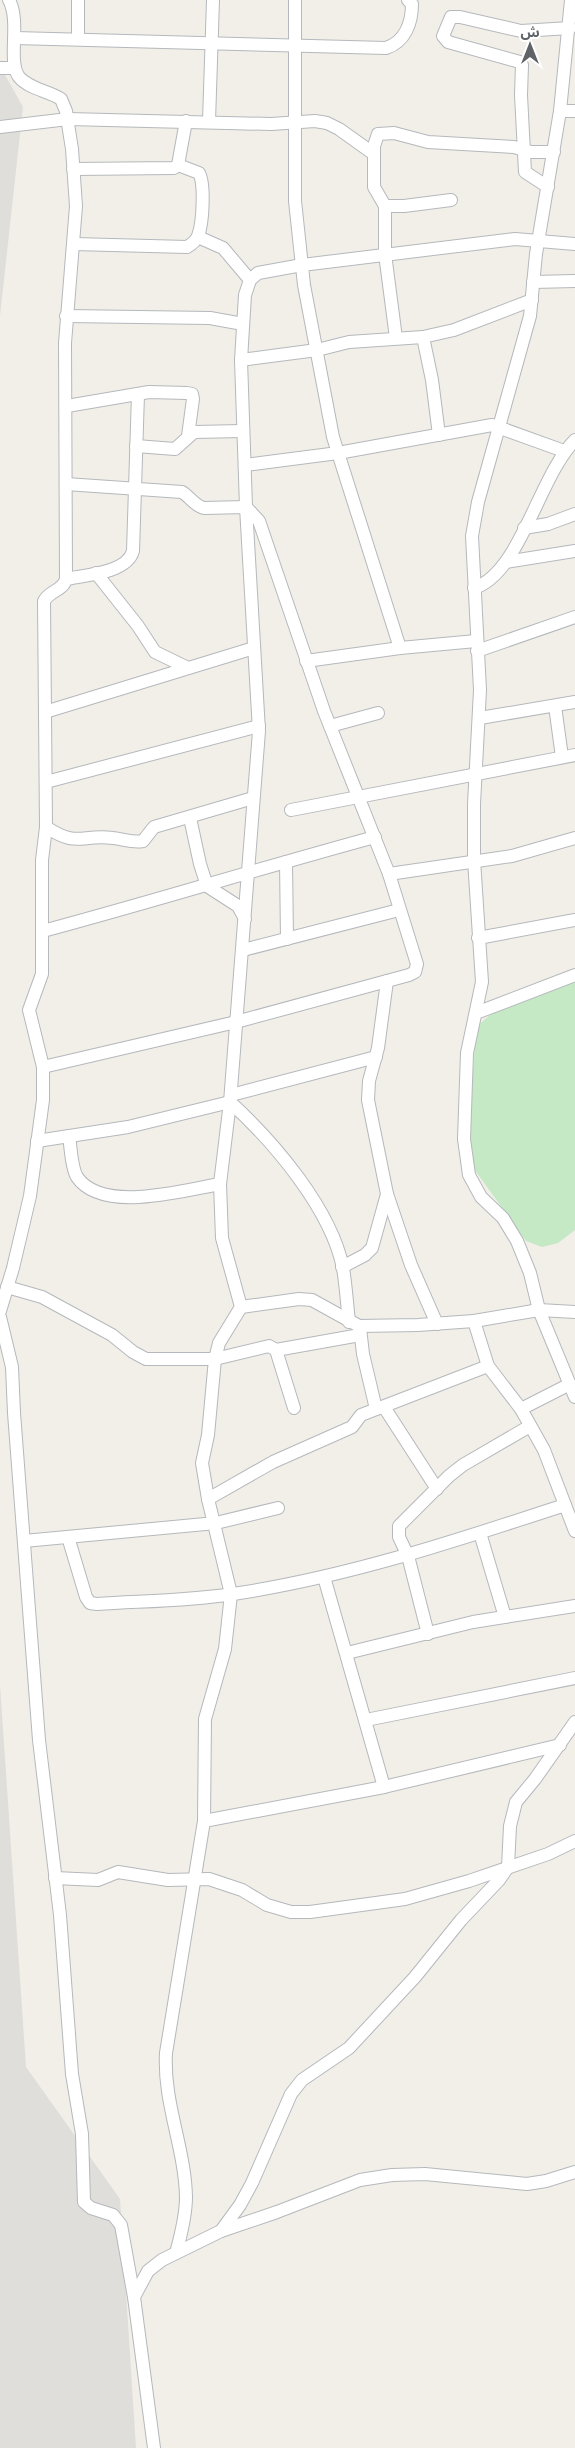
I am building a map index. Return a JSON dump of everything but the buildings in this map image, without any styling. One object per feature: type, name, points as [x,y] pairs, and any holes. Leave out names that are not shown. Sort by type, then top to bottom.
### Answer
[{"type":"street","points":[[0,1311],[30,1196],[42,1100],[43,1066],[29,1010],[42,974],[42,860],[46,827],[44,602],[48,594],[58,590],[66,579],[66,316],[76,206],[68,120],[61,99],[28,83],[20,77],[15,68],[14,38],[16,22],[9,0]]},
{"type":"street","points":[[78,0],[78,39]]},
{"type":"street","points":[[209,121],[212,0]]},
{"type":"street","points":[[295,0],[295,201],[302,265],[338,453],[400,648]]},
{"type":"street","points":[[14,38],[386,48],[394,46],[404,36],[412,17],[412,4],[408,0]]},
{"type":"street","points":[[571,0],[570,28],[560,111],[538,240],[532,300],[526,335],[472,527],[480,718],[476,772],[474,860],[482,982],[467,1053],[464,1139],[470,1175],[481,1196],[503,1218],[517,1241],[530,1273],[539,1310],[575,1397]]},
{"type":"street","points":[[548,187],[525,172],[521,95],[522,65],[520,62],[448,42],[443,36],[451,18],[460,17],[521,31],[570,28]]},
{"type":"street","points":[[0,68],[15,68]]},
{"type":"street","points":[[560,111],[575,111]]},
{"type":"street","points":[[0,127],[68,120],[327,123],[374,154]]},
{"type":"street","points":[[178,165],[186,121]]},
{"type":"street","points":[[396,338],[385,254],[385,206],[374,187],[375,140],[378,134],[383,132],[428,142],[523,149],[531,152],[554,152]]},
{"type":"street","points":[[73,169],[168,170],[178,165],[199,172],[203,180],[198,236],[187,247],[74,244]]},
{"type":"street","points":[[385,206],[404,206],[451,200]]},
{"type":"street","points":[[198,236],[223,248],[250,280]]},
{"type":"street","points":[[176,2253],[184,2218],[186,2195],[164,2074],[204,1821],[205,1719],[225,1649],[231,1594],[216,1523],[208,1499],[202,1463],[208,1435],[215,1358],[219,1343],[241,1307],[222,1238],[220,1184],[231,1098],[259,726],[246,507],[241,360],[245,295],[250,280],[258,273],[302,265],[515,239],[575,244]]},
{"type":"street","points":[[533,282],[575,281]]},
{"type":"street","points":[[241,360],[317,350],[349,342],[423,337],[454,330],[532,300]]},
{"type":"street","points":[[66,316],[210,318],[243,324]]},
{"type":"street","points":[[423,337],[432,380],[439,435]]},
{"type":"street","points":[[67,406],[149,392],[192,394],[188,436]]},
{"type":"street","points":[[66,579],[126,564],[131,559],[133,550],[138,394]]},
{"type":"street","points":[[245,465],[338,453],[492,425],[564,451]]},
{"type":"street","points":[[136,446],[175,449],[194,432],[244,431]]},
{"type":"street","points":[[474,588],[489,580],[506,562],[564,451],[575,440]]},
{"type":"street","points":[[43,1066],[236,1022],[387,981],[416,972],[417,964],[389,874],[306,662],[259,521],[246,507],[198,507],[191,498],[182,492],[66,484]]},
{"type":"street","points":[[524,528],[548,524],[575,514]]},
{"type":"street","points":[[506,562],[575,551]]},
{"type":"street","points":[[96,573],[138,626],[155,652],[188,668]]},
{"type":"street","points":[[306,662],[400,648],[477,646],[575,617]]},
{"type":"street","points":[[45,712],[254,648]]},
{"type":"street","points":[[480,718],[575,702]]},
{"type":"street","points":[[291,810],[476,772],[569,756],[556,706]]},
{"type":"street","points":[[330,726],[378,713]]},
{"type":"street","points":[[46,782],[259,726]]},
{"type":"street","points":[[46,827],[65,838],[73,840],[106,838],[135,842],[143,841],[154,827],[253,798]]},
{"type":"street","points":[[190,818],[207,886],[238,906],[245,919]]},
{"type":"street","points":[[43,931],[375,837]]},
{"type":"street","points":[[389,874],[474,860],[512,856],[575,838]]},
{"type":"street","points":[[286,862],[287,939]]},
{"type":"street","points":[[243,950],[399,910]]},
{"type":"street","points":[[478,938],[575,920]]},
{"type":"street","points":[[476,1013],[575,975]]},
{"type":"street","points":[[387,981],[376,1057],[369,1081],[368,1100],[386,1194],[412,1265],[437,1324]]},
{"type":"street","points":[[37,1141],[128,1127],[376,1057]]},
{"type":"street","points":[[231,1098],[275,1145],[324,1215],[342,1267],[363,1354],[380,1408],[437,1489]]},
{"type":"street","points":[[69,1136],[76,1176],[84,1185],[99,1192],[119,1197],[140,1198],[220,1184]]},
{"type":"street","points":[[342,1267],[365,1255],[372,1248],[386,1194]]},
{"type":"street","points":[[7,1287],[42,1297],[112,1335],[133,1352],[146,1359],[215,1358],[269,1346],[276,1350],[294,1408]]},
{"type":"street","points":[[241,1307],[299,1299],[312,1300],[356,1328]]},
{"type":"street","points":[[276,1350],[356,1328],[474,1321],[539,1310],[575,1312]]},
{"type":"street","points":[[0,1317],[12,1368],[39,1740],[56,1878],[72,2074],[82,2134],[84,2202],[91,2208],[113,2215],[121,2225],[134,2297],[154,2448]]},
{"type":"street","points":[[474,1321],[488,1366],[521,1409],[544,1450],[574,1527]]},
{"type":"street","points":[[208,1499],[273,1462],[352,1427],[361,1415],[488,1366]]},
{"type":"street","points":[[521,1409],[570,1384]]},
{"type":"street","points":[[428,1634],[408,1556],[399,1537],[400,1526],[463,1465],[530,1426]]},
{"type":"street","points":[[68,1537],[86,1597],[90,1603],[231,1594],[324,1577],[408,1556],[565,1505]]},
{"type":"street","points":[[24,1541],[216,1523],[278,1508]]},
{"type":"street","points":[[480,1533],[505,1617]]},
{"type":"street","points":[[324,1577],[384,1787]]},
{"type":"street","points":[[347,1653],[505,1617],[575,1606]]},
{"type":"street","points":[[366,1720],[575,1678]]},
{"type":"street","points":[[221,2231],[240,2206],[292,2094],[302,2080],[349,2048],[415,1978],[461,1920],[499,1880],[508,1867],[510,1826],[516,1802],[560,1745],[575,1722]]},
{"type":"street","points":[[204,1821],[384,1787],[560,1745]]},
{"type":"street","points":[[56,1878],[98,1880],[118,1872],[168,1880],[193,1881],[209,1879],[242,1890],[267,1905],[291,1912],[310,1912],[405,1899],[548,1854],[575,1841]]},
{"type":"street","points":[[134,2297],[148,2271],[176,2253],[221,2231],[360,2180],[392,2175],[424,2174],[526,2184],[546,2181],[575,2172]]},
{"type":"shaded area","points":[[0,66],[23,107],[0,316]]},
{"type":"shaded area","points":[[0,1685],[26,2067],[120,2199],[136,2448],[0,2448]]},
{"type":"green space","points":[[575,980],[575,1230],[558,1243],[542,1247],[526,1241],[474,1169],[468,1148],[476,1028],[509,1004]]}]
